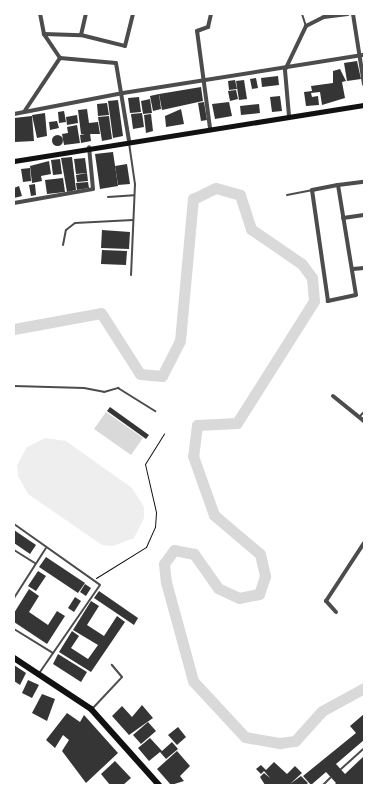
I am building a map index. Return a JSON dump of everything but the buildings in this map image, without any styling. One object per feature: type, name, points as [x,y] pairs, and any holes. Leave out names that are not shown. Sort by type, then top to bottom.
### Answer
[{"type":"highway","points":[[14,658],[91,709],[159,785]]},
{"type":"main road","points":[[14,161],[129,140],[364,105]]},
{"type":"street","points":[[40,14],[44,34],[60,58]]},
{"type":"street","points":[[82,35],[86,14]]},
{"type":"street","points":[[44,34],[82,35],[125,46],[133,14]]},
{"type":"street","points":[[210,128],[197,31],[208,27],[211,14]]},
{"type":"street","points":[[289,116],[285,70],[306,26],[324,17],[348,14]]},
{"type":"street","points":[[352,14],[362,56],[364,84]]},
{"type":"street","points":[[14,114],[123,93],[285,70],[362,56]]},
{"type":"street","points":[[60,58],[116,64],[123,93],[129,140]]},
{"type":"street","points":[[24,112],[60,58]]},
{"type":"street","points":[[14,204],[93,189],[89,147]]},
{"type":"street","points":[[338,185],[356,295],[328,301],[312,190],[338,185],[364,182]]},
{"type":"street","points":[[343,218],[364,215]]},
{"type":"street","points":[[353,270],[364,268]]},
{"type":"street","points":[[333,396],[364,420]]},
{"type":"street","points":[[336,612],[326,601],[364,543]]},
{"type":"lane","points":[[302,14],[306,26]]},
{"type":"lane","points":[[129,140],[134,195],[131,275]]},
{"type":"lane","points":[[287,195],[312,190]]},
{"type":"lane","points":[[108,197],[134,195]]},
{"type":"lane","points":[[63,245],[66,230],[75,223],[133,220]]},
{"type":"lane","points":[[14,386],[84,388],[104,392],[118,388],[155,411]]},
{"type":"lane","points":[[359,417],[364,412]]},
{"type":"lane","points":[[14,524],[100,585],[39,674]]},
{"type":"lane","points":[[14,598],[47,547]]},
{"type":"lane","points":[[14,550],[35,563]]},
{"type":"lane","points":[[14,629],[53,653]]},
{"type":"lane","points":[[91,709],[122,677],[112,665]]},
{"type":"lane","points":[[341,769],[364,748]]},
{"type":"lane","points":[[323,785],[331,777]]},
{"type":"path","points":[[93,580],[146,546],[155,527],[156,512],[145,464],[164,434]]},
{"type":"shaded area","points":[[106,412],[143,438],[131,455],[94,429]]},
{"type":"shaded area","points":[[45,438],[66,441],[132,488],[144,507],[144,518],[134,538],[113,546],[102,545],[28,494],[18,476],[17,465],[27,447]]},
{"type":"waterway","points":[[14,329],[101,313],[140,374],[162,376],[180,341],[193,199],[216,188],[240,195],[251,229],[302,264],[312,278],[314,301],[237,423],[197,425],[193,456],[214,515],[260,554],[265,576],[259,594],[239,598],[218,588],[194,554],[174,550],[164,564],[166,582],[193,681],[245,737],[280,743],[295,741],[322,711],[364,688]]}]
